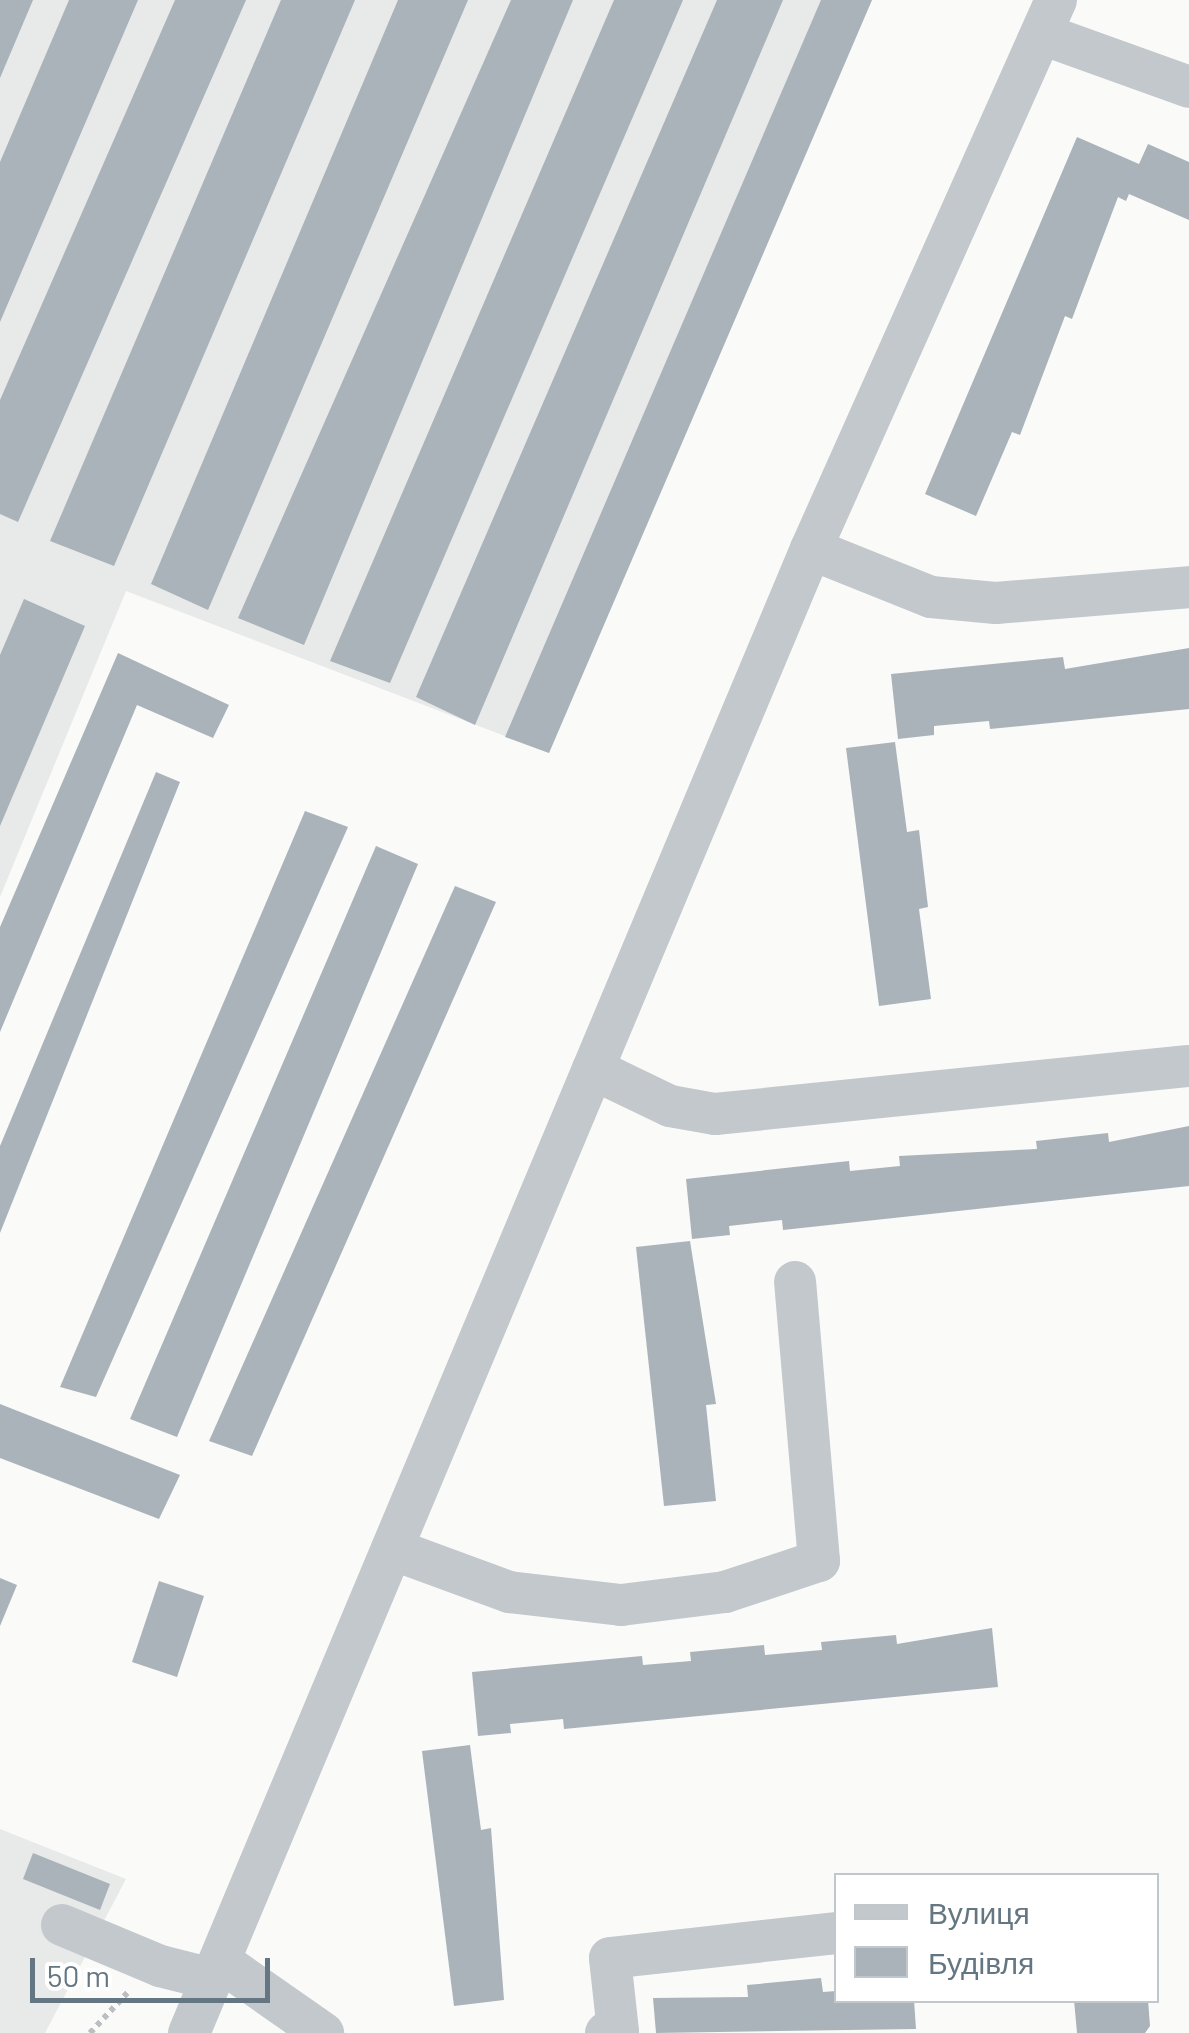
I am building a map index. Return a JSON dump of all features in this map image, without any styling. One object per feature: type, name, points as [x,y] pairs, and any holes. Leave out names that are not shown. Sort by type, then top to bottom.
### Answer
[{"type":"street","points":[[189,2033],[811,549],[1050,17],[1189,87]]},
{"type":"street","points":[[811,549],[931,597],[996,603],[1189,587]]},
{"type":"street","points":[[594,1070],[670,1106],[715,1114],[1189,1066]]},
{"type":"street","points":[[392,1549],[509,1592],[621,1605],[725,1592],[819,1561],[795,1282]]},
{"type":"street","points":[[62,1925],[160,1966],[216,1970],[323,2033]]},
{"type":"street","points":[[606,2033],[618,2032],[610,1958],[834,1932]]},
{"type":"path","points":[[90,2033],[160,1966]]},
{"type":"shaded area","points":[[0,0],[872,0],[549,753],[126,591],[0,897]]},
{"type":"shaded area","points":[[0,1829],[126,1879],[45,2033],[0,2033]]},
{"type":"building","points":[[0,0],[33,0],[0,78]]},
{"type":"building","points":[[69,0],[138,0],[0,322],[0,162]]},
{"type":"building","points":[[175,0],[246,0],[18,522],[0,514],[0,400]]},
{"type":"building","points":[[281,0],[355,0],[114,566],[50,541]]},
{"type":"building","points":[[398,0],[468,0],[208,610],[151,584]]},
{"type":"building","points":[[511,0],[573,0],[304,645],[238,618]]},
{"type":"building","points":[[614,0],[683,0],[390,683],[330,661]]},
{"type":"building","points":[[717,0],[783,0],[475,725],[416,697]]},
{"type":"building","points":[[821,0],[872,0],[549,753],[505,737]]},
{"type":"building","points":[[1077,137],[1139,164],[1148,144],[1189,162],[1189,220],[1129,194],[1126,201],[1118,197],[1072,319],[1065,316],[1020,435],[1012,432],[976,516],[925,494]]},
{"type":"building","points":[[24,599],[85,626],[0,826],[0,655]]},
{"type":"building","points":[[1189,648],[1189,709],[990,729],[989,721],[934,726],[934,735],[898,739],[891,674],[1063,657],[1065,669]]},
{"type":"building","points":[[118,653],[229,705],[213,738],[137,705],[0,1032],[0,927]]},
{"type":"building","points":[[895,742],[907,832],[919,830],[928,907],[919,909],[931,999],[879,1006],[846,748]]},
{"type":"building","points":[[156,772],[180,782],[0,1233],[0,1146]]},
{"type":"building","points":[[305,811],[348,827],[96,1397],[60,1387]]},
{"type":"building","points":[[376,846],[418,864],[177,1437],[130,1419]]},
{"type":"building","points":[[455,886],[496,902],[252,1456],[209,1441]]},
{"type":"building","points":[[1189,1126],[1189,1186],[783,1230],[782,1220],[729,1226],[730,1235],[692,1239],[686,1179],[849,1161],[850,1171],[900,1166],[899,1156],[1037,1149],[1036,1141],[1108,1133],[1109,1142]]},
{"type":"building","points":[[690,1241],[716,1404],[706,1405],[716,1501],[664,1506],[636,1247]]},
{"type":"building","points":[[0,1404],[180,1475],[159,1519],[0,1458]]},
{"type":"building","points":[[0,1578],[17,1585],[0,1626]]},
{"type":"building","points":[[159,1581],[204,1596],[177,1677],[132,1662]]},
{"type":"building","points":[[992,1628],[998,1687],[564,1729],[563,1719],[510,1724],[511,1733],[478,1736],[472,1672],[642,1656],[643,1665],[691,1661],[690,1652],[764,1645],[765,1655],[822,1650],[821,1642],[896,1635],[897,1644]]},
{"type":"building","points":[[470,1745],[481,1830],[491,1828],[504,2000],[454,2006],[422,1751]]},
{"type":"building","points":[[33,1853],[110,1884],[100,1910],[23,1879]]},
{"type":"building","points":[[821,1978],[823,1992],[834,1991],[834,2003],[914,2003],[916,2029],[656,2033],[653,1998],[748,1997],[747,1985]]},
{"type":"building","points":[[1074,2003],[1148,2003],[1150,2026],[1145,2033],[1077,2033]]}]
